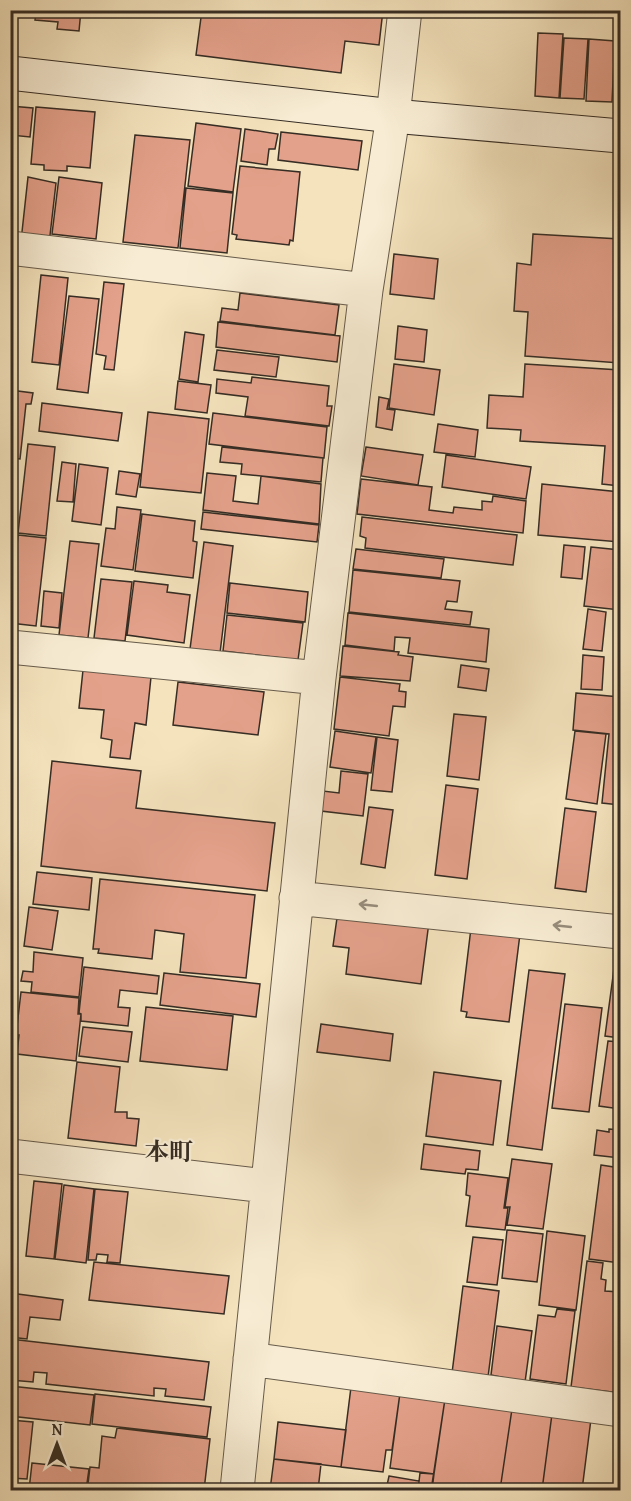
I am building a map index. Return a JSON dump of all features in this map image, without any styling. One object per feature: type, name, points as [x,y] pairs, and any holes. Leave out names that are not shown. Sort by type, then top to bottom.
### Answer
[{"type":"street","points":[[237,1491],[319,678],[366,290],[393,116],[405,10]]},
{"type":"street","points":[[10,74],[393,116],[621,136]]},
{"type":"street","points":[[10,248],[366,290]]},
{"type":"street","points":[[10,647],[319,678]]},
{"type":"street","points":[[297,898],[621,932]]},
{"type":"street","points":[[10,1156],[266,1186]]},
{"type":"street","points":[[250,1359],[621,1410]]},
{"type":"building","points":[[30,10],[81,10],[79,31],[57,29],[58,22],[35,20],[36,13]]},
{"type":"building","points":[[202,10],[383,10],[379,45],[345,41],[341,73],[196,55]]},
{"type":"building","points":[[538,33],[563,34],[559,98],[535,96]]},
{"type":"building","points":[[564,38],[588,39],[584,99],[560,98]]},
{"type":"building","points":[[589,39],[615,41],[612,102],[586,101]]},
{"type":"building","points":[[10,106],[33,108],[30,137],[11,135],[10,140]]},
{"type":"building","points":[[36,107],[95,112],[90,168],[67,166],[67,171],[44,170],[44,165],[31,164]]},
{"type":"building","points":[[196,123],[241,129],[233,192],[188,186]]},
{"type":"building","points":[[245,129],[278,134],[275,149],[269,149],[267,165],[241,161]]},
{"type":"building","points":[[281,132],[362,141],[358,170],[278,160]]},
{"type":"building","points":[[135,135],[190,140],[178,248],[123,242]]},
{"type":"building","points":[[240,166],[300,172],[293,241],[290,240],[289,245],[236,239],[237,235],[232,234]]},
{"type":"building","points":[[28,177],[56,183],[49,244],[21,241]]},
{"type":"building","points":[[59,177],[102,183],[96,239],[52,234]]},
{"type":"building","points":[[186,188],[233,193],[227,253],[180,248]]},
{"type":"building","points":[[533,234],[620,239],[620,363],[525,356],[528,312],[514,311],[517,263],[531,265]]},
{"type":"building","points":[[394,254],[438,259],[434,299],[390,294]]},
{"type":"building","points":[[10,273],[16,274],[10,322]]},
{"type":"building","points":[[41,275],[68,278],[59,365],[32,362]]},
{"type":"building","points":[[104,282],[124,284],[114,370],[104,369],[106,356],[96,354]]},
{"type":"building","points":[[240,293],[339,305],[335,335],[220,321],[222,308],[238,310]]},
{"type":"building","points":[[69,296],[99,299],[88,393],[57,389]]},
{"type":"building","points":[[218,322],[340,336],[337,362],[216,347]]},
{"type":"building","points":[[398,326],[427,330],[424,362],[395,359]]},
{"type":"building","points":[[185,332],[204,335],[198,382],[179,379]]},
{"type":"building","points":[[217,350],[279,357],[276,377],[214,370]]},
{"type":"building","points":[[394,364],[440,370],[434,415],[389,408]]},
{"type":"building","points":[[525,364],[620,370],[620,486],[602,484],[605,446],[520,441],[521,430],[487,428],[489,395],[523,397]]},
{"type":"building","points":[[252,377],[329,386],[327,406],[332,406],[329,426],[245,416],[248,397],[216,393],[217,379],[251,383]]},
{"type":"building","points":[[178,381],[211,385],[207,413],[175,409]]},
{"type":"building","points":[[10,390],[33,393],[31,404],[26,404],[20,459],[10,458]]},
{"type":"building","points":[[379,397],[389,399],[387,409],[395,410],[392,430],[376,427]]},
{"type":"building","points":[[42,403],[122,413],[118,441],[39,431]]},
{"type":"building","points":[[148,412],[209,419],[201,493],[140,487]]},
{"type":"building","points":[[213,413],[327,427],[324,458],[209,444]]},
{"type":"building","points":[[438,424],[478,430],[475,457],[434,452]]},
{"type":"building","points":[[28,444],[55,447],[46,536],[18,533]]},
{"type":"building","points":[[222,447],[323,458],[321,482],[241,474],[242,464],[220,462]]},
{"type":"building","points":[[366,447],[423,455],[418,485],[361,476]]},
{"type":"building","points":[[446,455],[531,467],[526,499],[442,487]]},
{"type":"building","points":[[62,462],[76,464],[73,502],[57,501]]},
{"type":"building","points":[[79,464],[108,468],[101,525],[72,521]]},
{"type":"building","points":[[119,471],[140,474],[136,497],[116,494]]},
{"type":"building","points":[[207,473],[236,476],[233,501],[258,504],[261,476],[321,484],[319,524],[203,510]]},
{"type":"building","points":[[361,479],[432,487],[429,510],[453,513],[454,507],[482,510],[482,501],[492,502],[493,496],[526,501],[523,533],[357,514]]},
{"type":"building","points":[[542,484],[620,492],[620,542],[538,535]]},
{"type":"building","points":[[117,507],[141,510],[133,570],[101,566],[106,528],[115,529]]},
{"type":"building","points":[[203,512],[319,525],[317,542],[201,529]]},
{"type":"building","points":[[142,514],[195,521],[193,541],[197,542],[193,578],[135,571]]},
{"type":"building","points":[[362,517],[517,535],[513,565],[365,548],[366,538],[360,536]]},
{"type":"building","points":[[18,535],[46,538],[36,626],[10,623]]},
{"type":"building","points":[[70,541],[99,544],[88,638],[59,635]]},
{"type":"building","points":[[204,542],[233,546],[220,653],[190,649]]},
{"type":"building","points":[[564,545],[585,547],[582,579],[561,577]]},
{"type":"building","points":[[591,547],[620,550],[620,610],[584,606]]},
{"type":"building","points":[[356,549],[444,559],[441,578],[353,569]]},
{"type":"building","points":[[353,570],[460,581],[457,602],[447,601],[445,609],[472,612],[470,625],[349,612]]},
{"type":"building","points":[[101,579],[132,582],[125,641],[94,638]]},
{"type":"building","points":[[134,581],[168,585],[167,592],[190,595],[184,643],[127,635]]},
{"type":"building","points":[[230,583],[308,592],[305,622],[227,613]]},
{"type":"building","points":[[44,591],[62,593],[59,628],[41,626]]},
{"type":"building","points":[[588,609],[606,612],[602,651],[583,649]]},
{"type":"building","points":[[348,613],[489,629],[486,662],[408,653],[410,638],[395,637],[394,651],[345,645]]},
{"type":"building","points":[[227,615],[303,623],[298,660],[223,651]]},
{"type":"building","points":[[343,646],[399,652],[398,655],[413,657],[410,681],[340,676]]},
{"type":"building","points":[[583,655],[604,657],[602,690],[581,689]]},
{"type":"building","points":[[461,665],[489,669],[486,691],[458,687]]},
{"type":"building","points":[[83,670],[151,677],[146,725],[135,723],[130,759],[110,757],[112,740],[101,738],[104,710],[79,708]]},
{"type":"building","points":[[340,677],[400,684],[399,691],[406,692],[405,707],[393,706],[389,736],[334,729]]},
{"type":"building","points":[[178,682],[264,692],[258,735],[173,725]]},
{"type":"building","points":[[576,693],[620,697],[620,805],[602,803],[609,734],[573,730]]},
{"type":"building","points":[[454,714],[486,717],[479,780],[447,776]]},
{"type":"building","points":[[335,731],[376,737],[371,773],[330,767]]},
{"type":"building","points":[[575,731],[606,734],[597,804],[566,799]]},
{"type":"building","points":[[377,737],[398,740],[392,792],[371,790]]},
{"type":"building","points":[[52,761],[141,771],[136,808],[275,823],[267,891],[41,866]]},
{"type":"building","points":[[341,771],[368,774],[363,816],[321,811],[323,791],[339,793]]},
{"type":"building","points":[[446,785],[478,789],[467,879],[435,875]]},
{"type":"building","points":[[369,807],[393,810],[385,868],[361,864]]},
{"type":"building","points":[[565,808],[596,812],[586,892],[555,888]]},
{"type":"building","points":[[37,872],[92,878],[89,910],[33,904]]},
{"type":"building","points":[[100,879],[255,895],[246,978],[180,972],[184,934],[155,930],[152,959],[98,953],[99,949],[93,949]]},
{"type":"building","points":[[29,907],[58,911],[52,950],[24,946]]},
{"type":"building","points":[[338,911],[429,922],[421,984],[346,974],[349,948],[333,946]]},
{"type":"building","points":[[471,928],[520,934],[509,1022],[466,1017],[467,1012],[461,1011]]},
{"type":"building","points":[[618,939],[620,939],[620,1038],[605,1036]]},
{"type":"building","points":[[34,952],[83,958],[79,997],[31,992],[32,982],[21,981],[23,971],[33,972]]},
{"type":"building","points":[[84,967],[159,976],[157,994],[120,990],[118,1007],[130,1008],[128,1026],[81,1021],[79,1013]]},
{"type":"building","points":[[529,970],[565,974],[542,1150],[507,1145]]},
{"type":"building","points":[[164,973],[260,984],[256,1017],[160,1005]]},
{"type":"building","points":[[21,992],[79,998],[78,1014],[81,1014],[76,1061],[17,1054],[19,1035],[16,1035]]},
{"type":"building","points":[[565,1004],[602,1008],[589,1112],[552,1108]]},
{"type":"building","points":[[146,1007],[233,1016],[227,1070],[140,1061]]},
{"type":"building","points":[[321,1024],[393,1034],[390,1061],[317,1052]]},
{"type":"building","points":[[83,1027],[132,1032],[128,1062],[79,1056]]},
{"type":"building","points":[[608,1041],[620,1042],[620,1109],[599,1106]]},
{"type":"building","points":[[77,1062],[120,1067],[115,1112],[127,1112],[127,1118],[139,1119],[136,1146],[68,1138]]},
{"type":"building","points":[[434,1072],[501,1081],[493,1145],[426,1136]]},
{"type":"building","points":[[609,1129],[620,1130],[620,1158],[594,1155],[597,1130],[609,1132]]},
{"type":"building","points":[[424,1144],[480,1151],[478,1170],[466,1169],[465,1174],[421,1169]]},
{"type":"building","points":[[512,1159],[552,1164],[543,1229],[507,1225],[510,1207],[505,1207]]},
{"type":"building","points":[[601,1165],[620,1168],[620,1263],[589,1259]]},
{"type":"building","points":[[468,1173],[508,1178],[504,1208],[508,1208],[505,1230],[466,1226],[470,1196],[466,1195]]},
{"type":"building","points":[[34,1181],[62,1184],[54,1259],[26,1256]]},
{"type":"building","points":[[64,1185],[94,1189],[86,1263],[55,1259]]},
{"type":"building","points":[[95,1189],[128,1192],[120,1263],[107,1262],[108,1255],[97,1254],[96,1260],[88,1260]]},
{"type":"building","points":[[507,1230],[543,1234],[537,1282],[502,1278]]},
{"type":"building","points":[[547,1231],[585,1236],[576,1310],[539,1305]]},
{"type":"building","points":[[473,1237],[503,1240],[497,1285],[467,1282]]},
{"type":"building","points":[[587,1261],[603,1263],[601,1279],[606,1280],[605,1291],[620,1292],[620,1393],[571,1387]]},
{"type":"building","points":[[94,1262],[229,1276],[224,1314],[89,1300]]},
{"type":"building","points":[[463,1286],[499,1291],[488,1377],[452,1373]]},
{"type":"building","points":[[10,1293],[63,1300],[60,1320],[30,1317],[27,1339],[10,1337]]},
{"type":"building","points":[[557,1309],[575,1311],[566,1384],[530,1379],[538,1315],[555,1317]]},
{"type":"building","points":[[497,1326],[532,1331],[525,1382],[491,1375]]},
{"type":"building","points":[[10,1339],[209,1362],[204,1400],[165,1396],[166,1389],[154,1388],[154,1396],[46,1384],[47,1373],[34,1372],[33,1382],[10,1380]]},
{"type":"building","points":[[10,1386],[94,1395],[90,1425],[10,1416]]},
{"type":"building","points":[[351,1387],[400,1393],[392,1450],[386,1450],[383,1472],[341,1467]]},
{"type":"building","points":[[400,1393],[445,1399],[434,1474],[390,1468]]},
{"type":"building","points":[[95,1394],[211,1407],[207,1437],[92,1424]]},
{"type":"building","points":[[445,1399],[512,1409],[500,1490],[432,1484]]},
{"type":"building","points":[[512,1409],[552,1414],[542,1490],[500,1490]]},
{"type":"building","points":[[552,1414],[591,1419],[582,1490],[542,1490]]},
{"type":"building","points":[[10,1420],[33,1422],[27,1479],[10,1478]]},
{"type":"building","points":[[278,1422],[346,1430],[341,1467],[274,1459]]},
{"type":"building","points":[[117,1428],[210,1439],[204,1490],[151,1490],[88,1484],[90,1467],[99,1468],[102,1436],[115,1438]]},
{"type":"building","points":[[620,1452],[620,1490],[615,1490],[618,1467]]},
{"type":"building","points":[[274,1459],[321,1464],[318,1490],[270,1490]]},
{"type":"building","points":[[32,1463],[89,1469],[86,1490],[29,1490]]},
{"type":"building","points":[[420,1473],[434,1474],[432,1490],[418,1490]]},
{"type":"building","points":[[389,1476],[419,1481],[418,1490],[386,1490]]},
{"type":"district","name":"本町","points":[[169,1152]]}]
